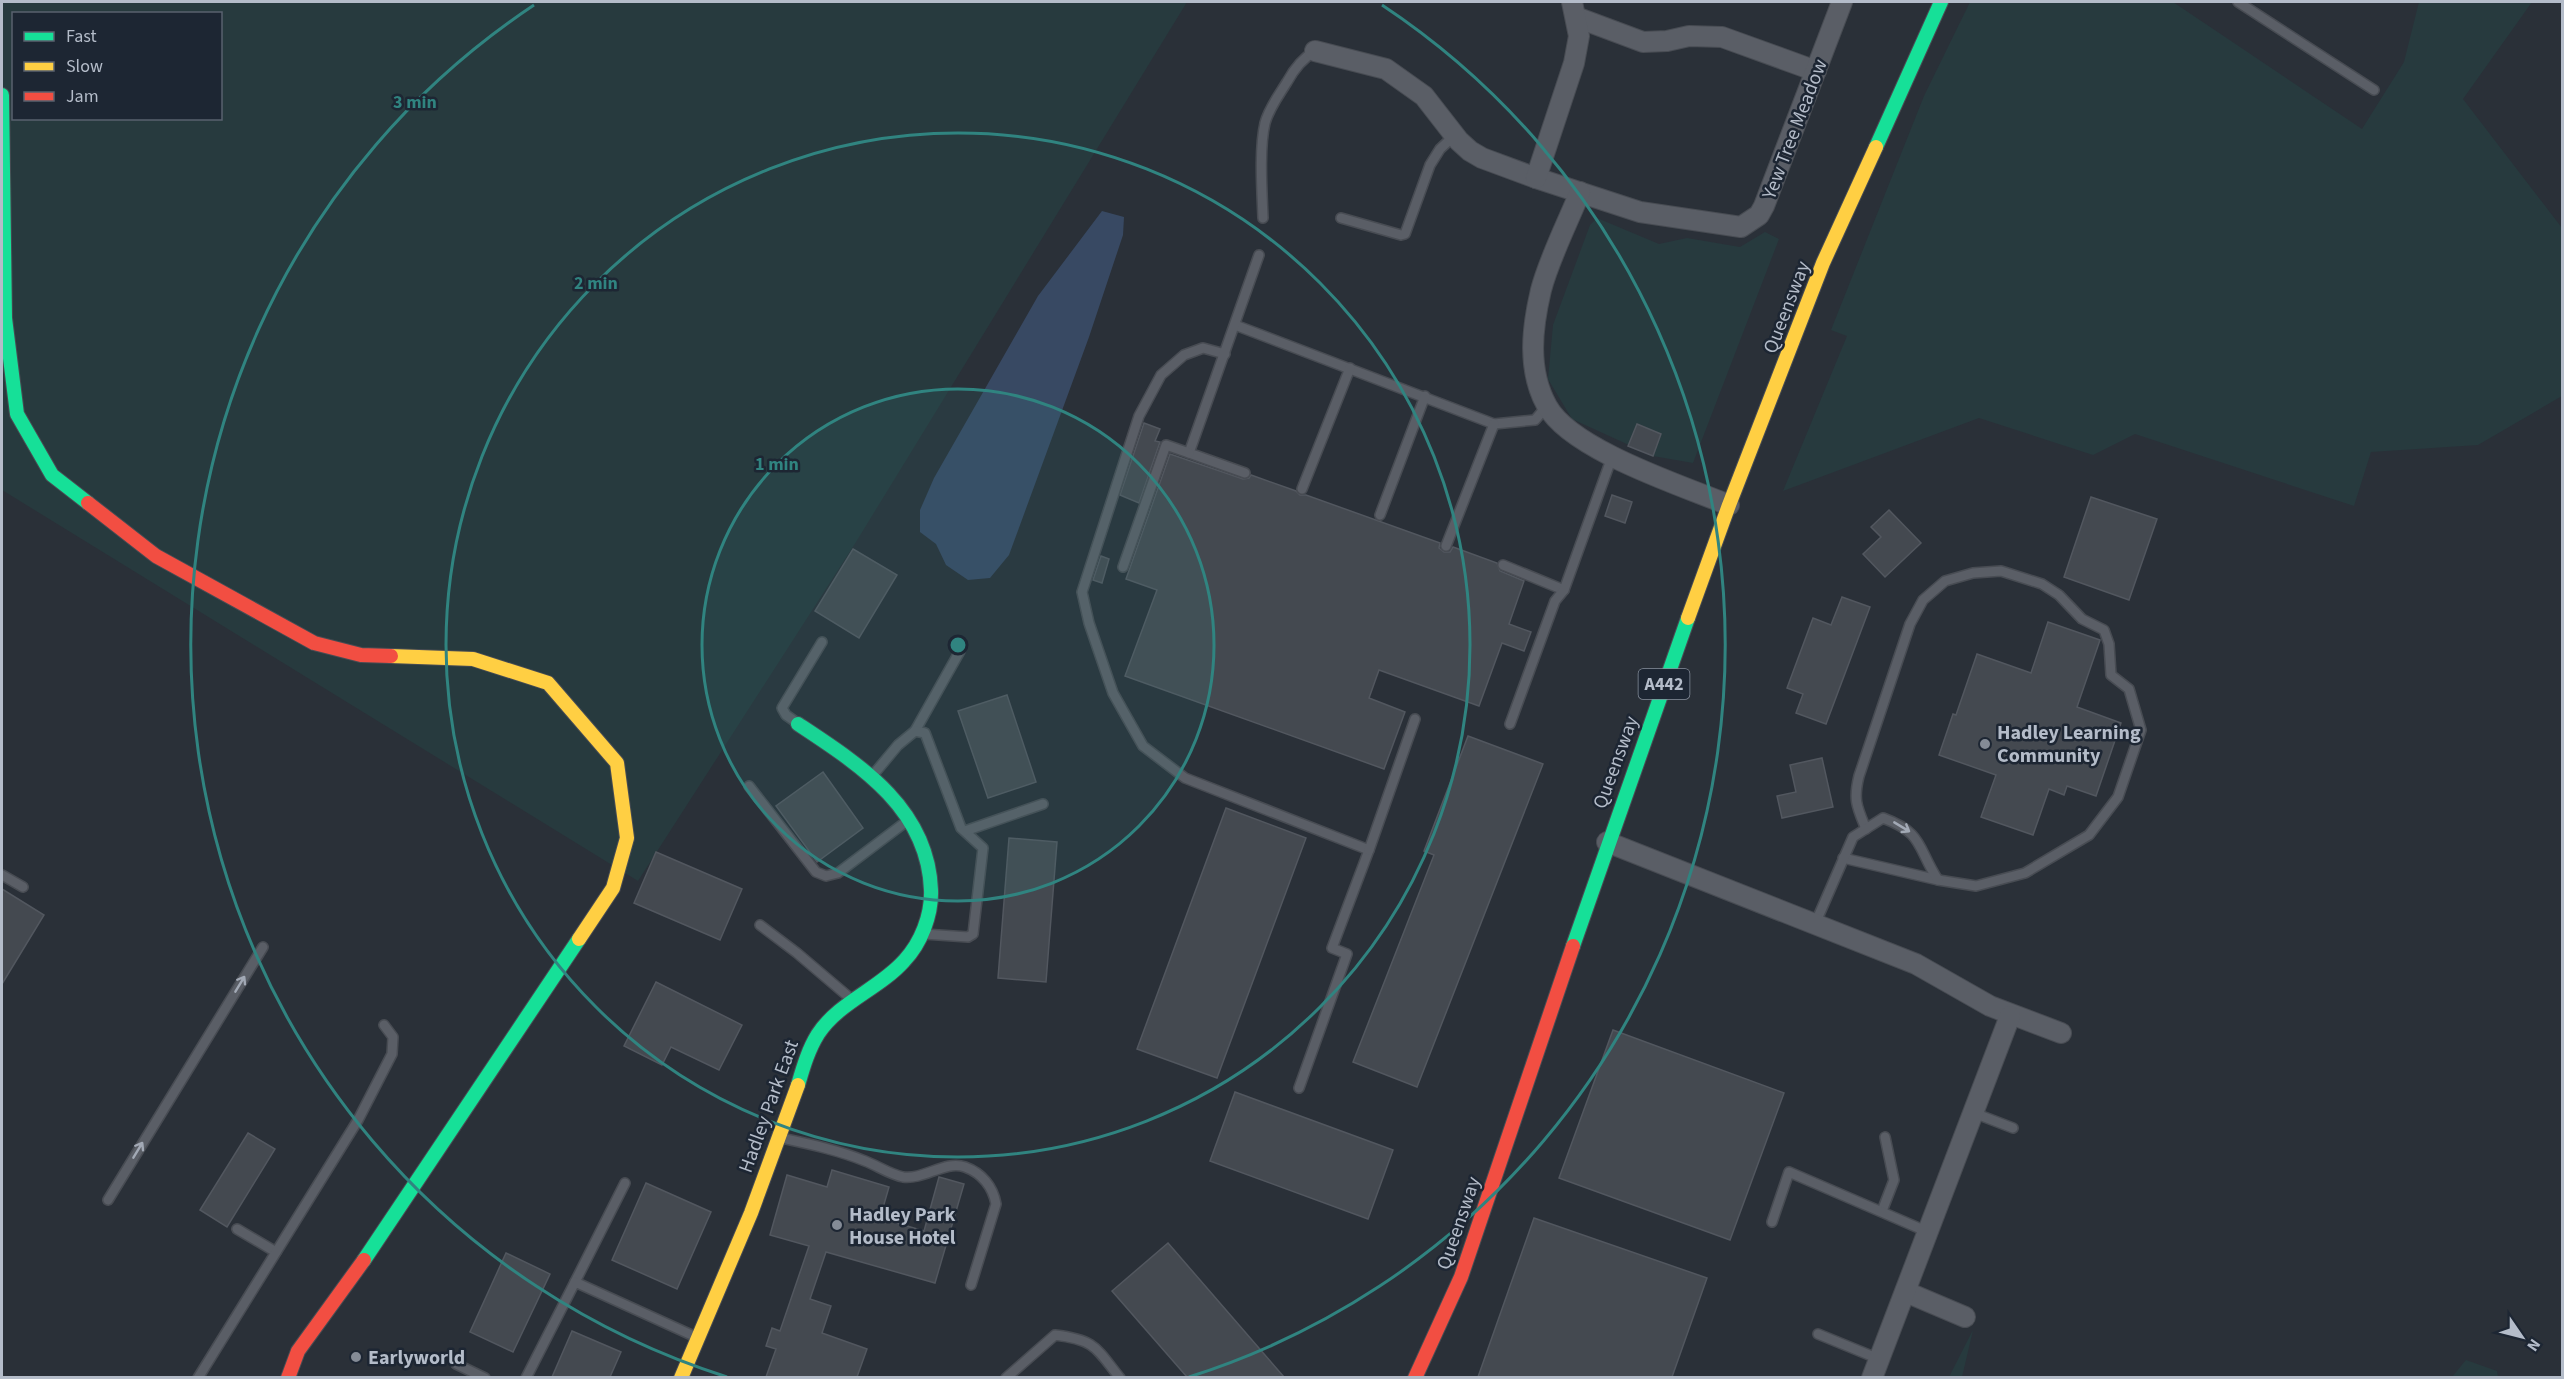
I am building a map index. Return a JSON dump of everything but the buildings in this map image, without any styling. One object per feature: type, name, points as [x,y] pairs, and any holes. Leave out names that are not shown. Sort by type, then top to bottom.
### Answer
[{"type":"street","name":"Yew Tree Meadow","points":[[1315,51],[1386,69],[1424,96],[1470,151],[1536,178],[1657,216],[1741,227],[1759,215],[1764,206],[1842,2]]},
{"type":"street","name":"Queensway","points":[[1415,1377],[1437,1333],[1465,1266],[1607,842],[1729,505],[1823,263],[1941,2]]},
{"type":"street","points":[[1574,9],[1643,42],[1667,41],[1689,36],[1722,37],[1816,71]]},
{"type":"street","points":[[1536,178],[1574,63],[1579,36],[1574,9]]},
{"type":"street","points":[[2,96],[4,318],[17,414],[52,475],[156,556],[314,643],[361,655],[473,659],[548,683],[617,764],[627,838],[613,888],[369,1253],[298,1351],[288,1377]]},
{"type":"street","points":[[1580,192],[1542,288],[1534,324],[1532,355],[1547,406],[1580,438],[1612,457],[1729,505]]},
{"type":"street","name":"Hadley Park East","points":[[681,1377],[779,1137],[811,1045],[819,1031],[905,961],[921,934],[931,897],[930,873],[924,850],[911,818],[873,775],[798,724]]},
{"type":"street","points":[[1607,842],[1916,964],[1973,998],[2010,1016],[2061,1033]]},
{"type":"street","points":[[1876,1368],[2010,1016]]},
{"type":"street","points":[[1906,1292],[1965,1317]]},
{"type":"lane","points":[[2238,2],[2374,90]]},
{"type":"lane","points":[[1263,218],[1262,180],[1265,124],[1291,74],[1306,56],[1315,51]]},
{"type":"lane","points":[[1341,218],[1401,236],[1405,234],[1430,165],[1440,149],[1455,135]]},
{"type":"lane","points":[[1189,453],[1259,255]]},
{"type":"lane","points":[[1235,325],[1494,424],[1535,420],[1547,406]]},
{"type":"lane","points":[[1225,354],[1203,348],[1184,355],[1161,375],[1139,416],[1082,592],[1089,623],[1113,693],[1143,746],[1185,778],[1369,850]]},
{"type":"lane","points":[[1302,489],[1350,368]]},
{"type":"lane","points":[[1380,515],[1425,396]]},
{"type":"lane","points":[[1446,546],[1494,424]]},
{"type":"lane","points":[[1123,567],[1166,445],[1245,473]]},
{"type":"lane","points":[[1510,724],[1555,601],[1564,590],[1612,457]]},
{"type":"lane","points":[[1503,565],[1564,590]]},
{"type":"lane","points":[[1843,858],[1938,880],[1976,886],[2025,873],[2089,835],[2118,797],[2141,730],[2129,689],[2111,675],[2109,644],[2104,630],[2082,619],[2059,595],[2042,584],[2001,571],[1973,573],[1945,581],[1923,600],[1910,624],[1859,776],[1855,792],[1856,805],[1866,829]]},
{"type":"lane","points":[[798,724],[786,715],[782,708],[822,642]]},
{"type":"lane","points":[[873,775],[898,745],[915,731],[960,651]]},
{"type":"lane","points":[[1299,1088],[1347,954],[1332,948],[1415,719]]},
{"type":"lane","points":[[915,731],[925,733],[952,808],[964,831],[983,848],[973,934],[968,937],[921,934]]},
{"type":"lane","points":[[749,786],[816,872],[826,876],[838,873],[911,818]]},
{"type":"lane","points":[[964,831],[1043,804]]},
{"type":"lane","points":[[1815,924],[1853,837],[1883,818],[1904,826],[1921,843],[1929,866],[1938,880]]},
{"type":"lane","points":[[2,874],[23,887]]},
{"type":"lane","points":[[760,926],[797,952],[854,1002]]},
{"type":"lane","points":[[108,1200],[263,947]]},
{"type":"lane","points":[[198,1377],[358,1120],[392,1054],[393,1037],[384,1025]]},
{"type":"lane","points":[[1974,1113],[2013,1128]]},
{"type":"lane","points":[[779,1137],[832,1150],[904,1177],[918,1176],[956,1165],[972,1170],[984,1179],[994,1194],[996,1204],[971,1285]]},
{"type":"lane","points":[[1882,1212],[1894,1180],[1885,1137]]},
{"type":"lane","points":[[1772,1222],[1789,1172],[1928,1232]]},
{"type":"lane","points":[[526,1377],[625,1183]]},
{"type":"lane","points":[[237,1229],[276,1252]]},
{"type":"lane","points":[[575,1282],[698,1338]]},
{"type":"lane","points":[[1818,1334],[1876,1368]]},
{"type":"lane","points":[[1006,1377],[1056,1335],[1077,1338],[1093,1344],[1120,1377]]},
{"type":"lane","points":[[456,1364],[485,1377]]},
{"type":"green space","points":[[2,2],[1187,2],[856,542],[638,881],[2,490]]},
{"type":"green space","points":[[1970,2],[2173,2],[2362,129],[2404,62],[2419,2],[2532,2],[2463,99],[2562,228],[2562,396],[2478,445],[2371,452],[2354,506],[2135,434],[2093,455],[1979,418],[1783,491],[1847,336],[1831,330],[1924,96]]},
{"type":"green space","points":[[1597,218],[1659,244],[1687,238],[1740,247],[1765,232],[1779,239],[1693,463],[1653,456],[1572,419],[1548,379],[1553,325],[1590,225]]},
{"type":"green space","points":[[1973,1330],[1962,1377],[1949,1377]]},
{"type":"green space","points":[[2466,1360],[2497,1371],[2498,1377],[2452,1377]]},
{"type":"water","points":[[1102,211],[1124,217],[1123,235],[1089,337],[1009,555],[990,578],[968,580],[946,565],[936,544],[920,532],[920,510],[934,478],[1038,296]]},
{"type":"traffic: fast","points":[[1876,147],[1941,2]]},
{"type":"traffic: fast","points":[[2,95],[5,318],[17,414],[52,475],[88,503]]},
{"type":"traffic: fast","points":[[1573,946],[1688,618]]},
{"type":"traffic: fast","points":[[798,724],[867,773],[904,812],[918,835],[927,861],[931,899],[927,919],[916,946],[894,971],[848,1004],[827,1023],[811,1046],[798,1085]]},
{"type":"traffic: fast","points":[[364,1260],[579,939]]},
{"type":"traffic: slow","points":[[1688,618],[1729,505],[1823,263],[1876,147]]},
{"type":"traffic: slow","points":[[391,656],[473,659],[548,683],[617,763],[627,838],[613,888],[579,939]]},
{"type":"traffic: slow","points":[[681,1378],[751,1213],[798,1085]]},
{"type":"traffic: jam","points":[[88,503],[156,556],[314,643],[361,655],[391,656]]},
{"type":"traffic: jam","points":[[1415,1378],[1461,1277],[1573,946]]},
{"type":"traffic: jam","points":[[288,1378],[298,1351],[364,1260]]},
{"type":"place","name":"Hadley Learning Community","points":[[1985,744]]},
{"type":"place","name":"Hadley Park House Hotel","points":[[837,1225]]},
{"type":"place","name":"Earlyworld","points":[[356,1357]]}]
